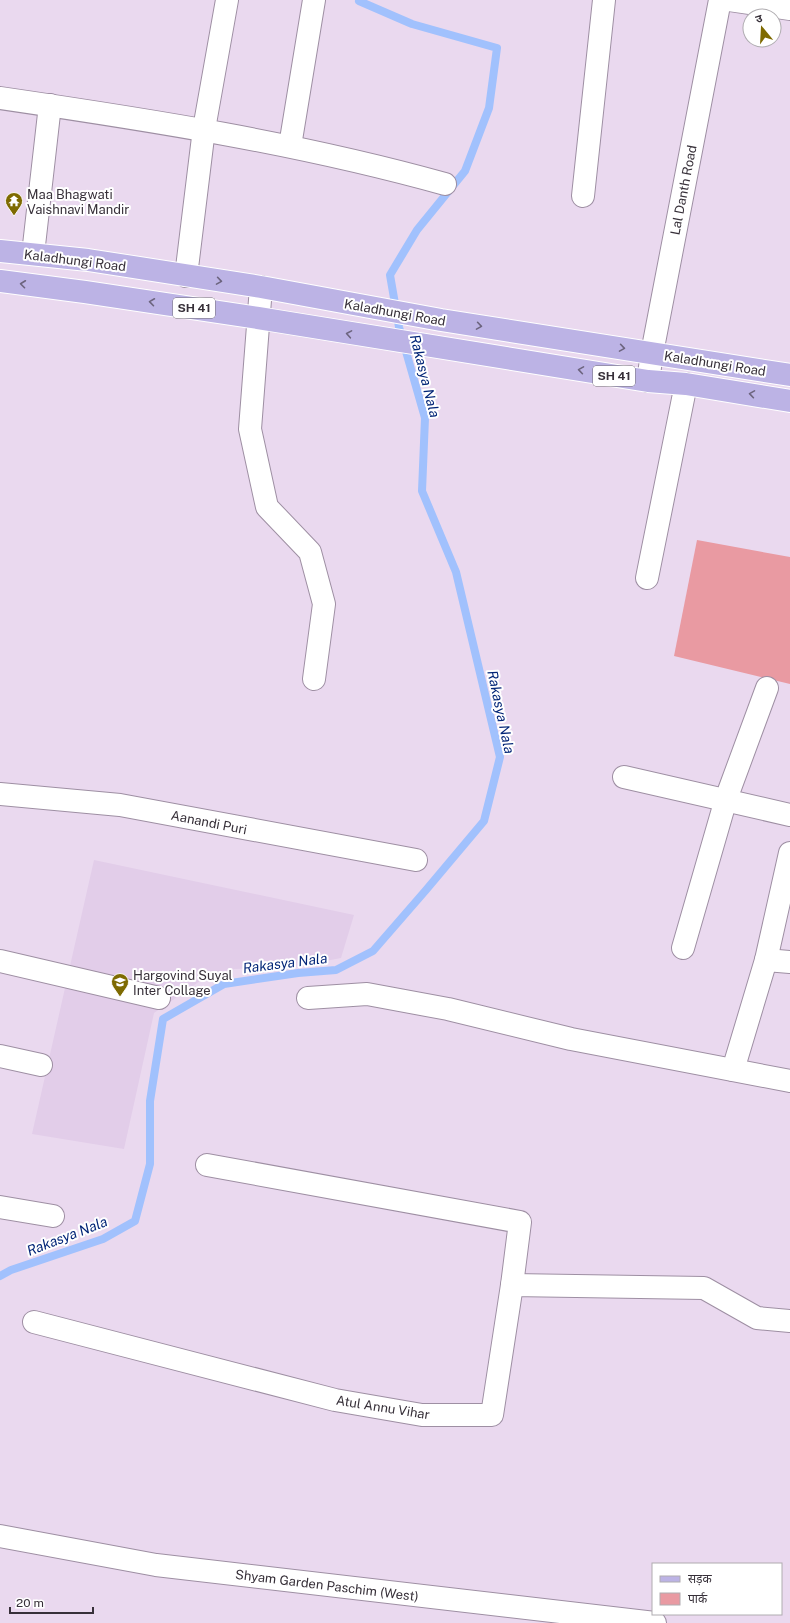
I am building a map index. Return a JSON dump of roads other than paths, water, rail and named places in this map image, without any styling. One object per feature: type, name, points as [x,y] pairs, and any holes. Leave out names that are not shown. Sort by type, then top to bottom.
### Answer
[{"type":"main road","name":"Kaladhungi Road","points":[[0,251],[88,260],[261,287],[441,320],[790,375]]},
{"type":"main road","points":[[85,292],[88,260]]},
{"type":"main road","name":"Kaladhungi Road","points":[[0,282],[85,292],[258,318],[648,381],[686,384],[790,401]]},
{"type":"street","points":[[186,276],[204,129],[227,0]]},
{"type":"street","points":[[290,146],[314,0]]},
{"type":"street","points":[[584,196],[604,0]]},
{"type":"street","name":"Lal Danth Road","points":[[648,381],[652,353],[720,0]]},
{"type":"street","points":[[729,0],[790,9]]},
{"type":"street","points":[[0,98],[204,129],[290,146],[445,184]]},
{"type":"street","points":[[33,254],[50,105]]},
{"type":"street","points":[[261,287],[250,429],[267,507],[310,552],[324,604],[314,680]]},
{"type":"street","points":[[647,578],[686,384]]},
{"type":"street","points":[[683,948],[726,799],[767,688]]},
{"type":"street","points":[[624,777],[726,799],[790,815]]},
{"type":"street","name":"Aanandi Puri","points":[[0,794],[120,806],[416,860]]},
{"type":"street","points":[[733,1070],[766,960],[790,852]]},
{"type":"street","points":[[766,960],[790,962]]},
{"type":"street","points":[[0,961],[159,998]]},
{"type":"street","points":[[308,998],[367,994],[448,1009],[571,1039],[790,1081]]},
{"type":"street","points":[[0,1056],[41,1065]]},
{"type":"street","points":[[207,1164],[520,1222],[512,1285],[704,1288],[757,1318],[790,1321]]},
{"type":"street","points":[[0,1207],[53,1216]]},
{"type":"street","name":"Atul Annu Vihar","points":[[34,1322],[335,1400],[422,1415],[492,1414],[512,1285]]},
{"type":"street","name":"Shyam Garden Paschim (West)","points":[[0,1536],[156,1565],[655,1623]]},
{"type":"waterway","name":"Rakasya Nala","points":[[0,1276],[11,1270],[103,1239],[135,1221],[150,1164],[150,1101],[163,1019],[224,984],[298,973],[336,970],[373,951],[484,821],[500,757],[456,572],[422,491],[425,418],[399,327],[390,275],[417,230],[465,171],[489,108],[497,48],[412,24],[359,1],[360,0]]},
{"type":"place","name":"Maa Bhagwati Vaishnavi Mandir","points":[[14,216]]},
{"type":"place","name":"Hargovind Suyal Inter Collage","points":[[120,997]]}]
